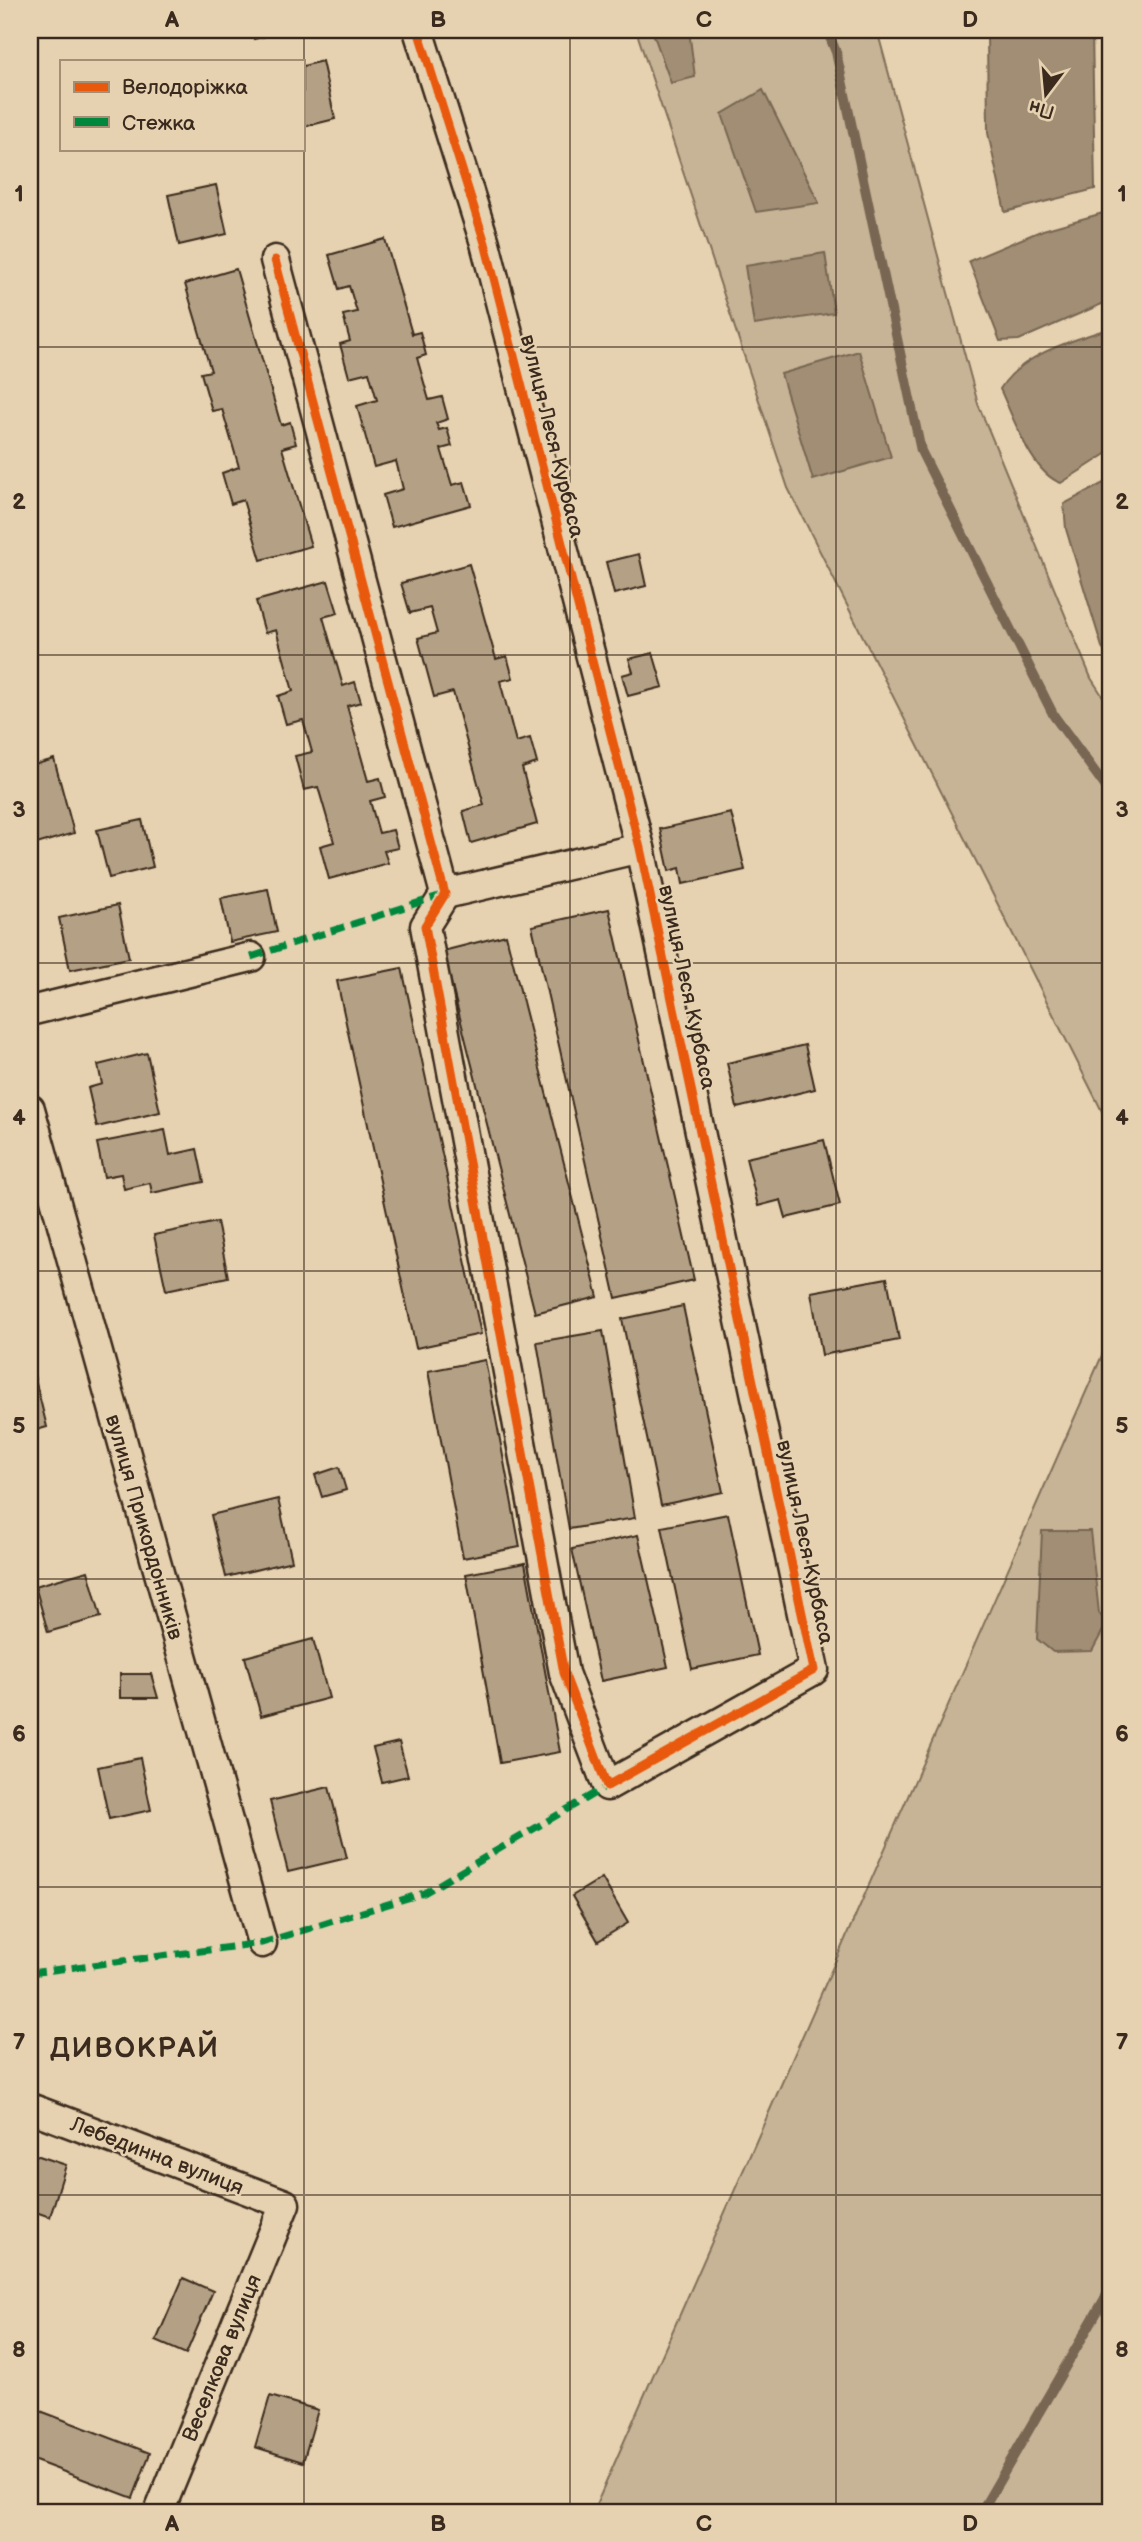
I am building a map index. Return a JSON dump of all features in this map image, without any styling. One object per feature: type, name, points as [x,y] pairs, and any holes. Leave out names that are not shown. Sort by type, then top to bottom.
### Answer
[{"type":"street","name":"вулиця Леся Курбаса","points":[[418,30],[485,243],[640,848],[814,1670],[607,1786],[564,1673],[425,926],[445,894]]},
{"type":"street","points":[[275,260],[445,894],[640,848]]},
{"type":"street","points":[[30,1011],[251,957]]},
{"type":"street","name":"вулиця Прикордонників","points":[[30,1110],[262,1943]]},
{"type":"street","name":"Лебединна вулиця","points":[[30,2108],[285,2204]]},
{"type":"street","name":"Веселкова вулиця","points":[[159,2512],[285,2204]]},
{"type":"shaded area","points":[[636,30],[877,30],[978,404],[1091,678],[1111,709],[1111,1129],[788,488]]},
{"type":"shaded area","points":[[652,30],[689,30],[695,77],[671,83]]},
{"type":"shaded area","points":[[987,30],[1092,30],[1095,189],[1005,212],[988,133]]},
{"type":"shaded area","points":[[763,90],[819,203],[756,212],[722,114]]},
{"type":"shaded area","points":[[1103,213],[1111,229],[1111,300],[1019,340],[1000,341],[969,261],[1043,230]]},
{"type":"shaded area","points":[[825,253],[834,313],[754,325],[745,266]]},
{"type":"shaded area","points":[[1111,328],[1111,451],[1061,483],[1050,477],[1032,456],[1000,389],[1021,366],[1035,357],[1065,343]]},
{"type":"shaded area","points":[[859,351],[891,457],[813,480],[781,374]]},
{"type":"shaded area","points":[[1111,479],[1111,664],[1102,647],[1066,529],[1064,504]]},
{"type":"shaded area","points":[[1111,1335],[1110,2512],[593,2512]]},
{"type":"shaded area","points":[[1042,1531],[1090,1531],[1099,1613],[1107,1623],[1092,1651],[1053,1652],[1037,1639]]},
{"type":"building","points":[[252,30],[290,30],[254,39]]},
{"type":"building","points":[[322,61],[335,119],[304,127],[304,66]]},
{"type":"building","points":[[216,185],[227,234],[179,245],[168,195]]},
{"type":"building","points":[[385,239],[412,334],[420,332],[426,355],[417,358],[429,400],[442,397],[448,419],[436,423],[439,430],[447,428],[452,446],[441,449],[452,485],[464,482],[471,505],[392,527],[383,495],[403,489],[396,461],[374,467],[357,406],[377,400],[369,372],[349,377],[340,344],[350,341],[343,315],[357,312],[349,286],[339,289],[329,255]]},
{"type":"building","points":[[236,269],[281,425],[290,422],[296,444],[282,448],[311,546],[261,560],[243,500],[231,504],[222,473],[239,467],[222,409],[212,411],[201,373],[211,371],[185,284]]},
{"type":"building","points":[[639,554],[646,586],[614,594],[606,562]]},
{"type":"building","points":[[469,564],[496,659],[507,656],[513,678],[500,681],[516,742],[530,738],[537,763],[522,768],[537,824],[471,843],[463,811],[484,805],[453,692],[434,697],[418,638],[437,633],[430,608],[410,613],[401,583]]},
{"type":"building","points":[[328,581],[338,613],[323,617],[343,686],[355,682],[361,702],[347,706],[368,781],[380,778],[385,797],[370,801],[379,833],[393,830],[398,848],[384,851],[388,863],[329,879],[320,846],[334,842],[318,787],[304,790],[295,756],[312,752],[303,720],[286,724],[278,696],[293,691],[276,630],[265,633],[256,601]]},
{"type":"building","points":[[653,653],[663,687],[628,696],[622,675],[633,672],[629,659]]},
{"type":"building","points":[[54,759],[74,833],[30,846],[30,766]]},
{"type":"building","points":[[731,813],[745,870],[683,884],[680,868],[669,871],[660,829]]},
{"type":"building","points":[[142,820],[153,867],[109,878],[97,830]]},
{"type":"building","points":[[268,889],[277,932],[230,942],[221,898]]},
{"type":"building","points":[[118,905],[129,958],[70,970],[59,918]]},
{"type":"building","points":[[609,909],[694,1280],[616,1298],[532,926]]},
{"type":"building","points":[[506,935],[598,1297],[535,1313],[443,951]]},
{"type":"building","points":[[402,968],[481,1334],[416,1348],[337,981]]},
{"type":"building","points":[[805,1045],[815,1089],[737,1108],[727,1063]]},
{"type":"building","points":[[147,1053],[160,1112],[97,1127],[88,1088],[102,1084],[98,1065]]},
{"type":"building","points":[[165,1130],[170,1155],[197,1149],[204,1182],[152,1193],[150,1183],[124,1189],[121,1174],[104,1177],[97,1143]]},
{"type":"building","points":[[824,1140],[840,1205],[786,1218],[781,1200],[758,1206],[746,1158]]},
{"type":"building","points":[[217,1222],[228,1277],[166,1290],[154,1235]]},
{"type":"building","points":[[887,1278],[899,1340],[822,1355],[811,1292]]},
{"type":"building","points":[[683,1306],[723,1492],[661,1505],[622,1319]]},
{"type":"building","points":[[603,1331],[635,1518],[569,1529],[537,1342]]},
{"type":"building","points":[[485,1360],[520,1547],[463,1558],[428,1371]]},
{"type":"building","points":[[30,1367],[47,1427],[30,1432]]},
{"type":"building","points":[[339,1467],[346,1490],[322,1497],[315,1475]]},
{"type":"building","points":[[278,1499],[292,1561],[226,1577],[211,1515]]},
{"type":"building","points":[[728,1514],[758,1655],[692,1669],[662,1527]]},
{"type":"building","points":[[638,1535],[668,1667],[601,1681],[572,1549]]},
{"type":"building","points":[[525,1563],[560,1752],[500,1763],[466,1574]]},
{"type":"building","points":[[88,1571],[101,1617],[48,1632],[35,1586]]},
{"type":"building","points":[[313,1639],[329,1698],[261,1716],[245,1657]]},
{"type":"building","points":[[120,1674],[151,1674],[158,1698],[120,1698]]},
{"type":"building","points":[[399,1742],[408,1776],[382,1782],[373,1748]]},
{"type":"building","points":[[140,1758],[151,1810],[109,1819],[98,1767]]},
{"type":"building","points":[[329,1787],[347,1858],[288,1872],[270,1801]]},
{"type":"building","points":[[602,1878],[628,1923],[598,1941],[572,1896]]},
{"type":"building","points":[[30,2153],[66,2165],[50,2217],[30,2210]]},
{"type":"building","points":[[183,2278],[213,2291],[186,2354],[156,2341]]},
{"type":"building","points":[[270,2396],[318,2410],[303,2462],[255,2447]]},
{"type":"building","points":[[30,2407],[150,2453],[133,2498],[30,2459]]},
{"type":"waterway","points":[[827,30],[836,52],[921,451],[1054,716],[1111,794]]},
{"type":"waterway","points":[[981,2512],[1111,2288]]},
{"type":"marked path","points":[[251,957],[445,894]]},
{"type":"marked path","points":[[30,1973],[262,1943],[424,1893],[607,1786]]},
{"type":"cycle path","points":[[275,260],[445,894],[425,926],[564,1673],[607,1786],[814,1670],[640,848],[485,243],[418,30]]},
{"type":"district","name":"ДИВОКРАЙ","points":[[135,2048]]}]
